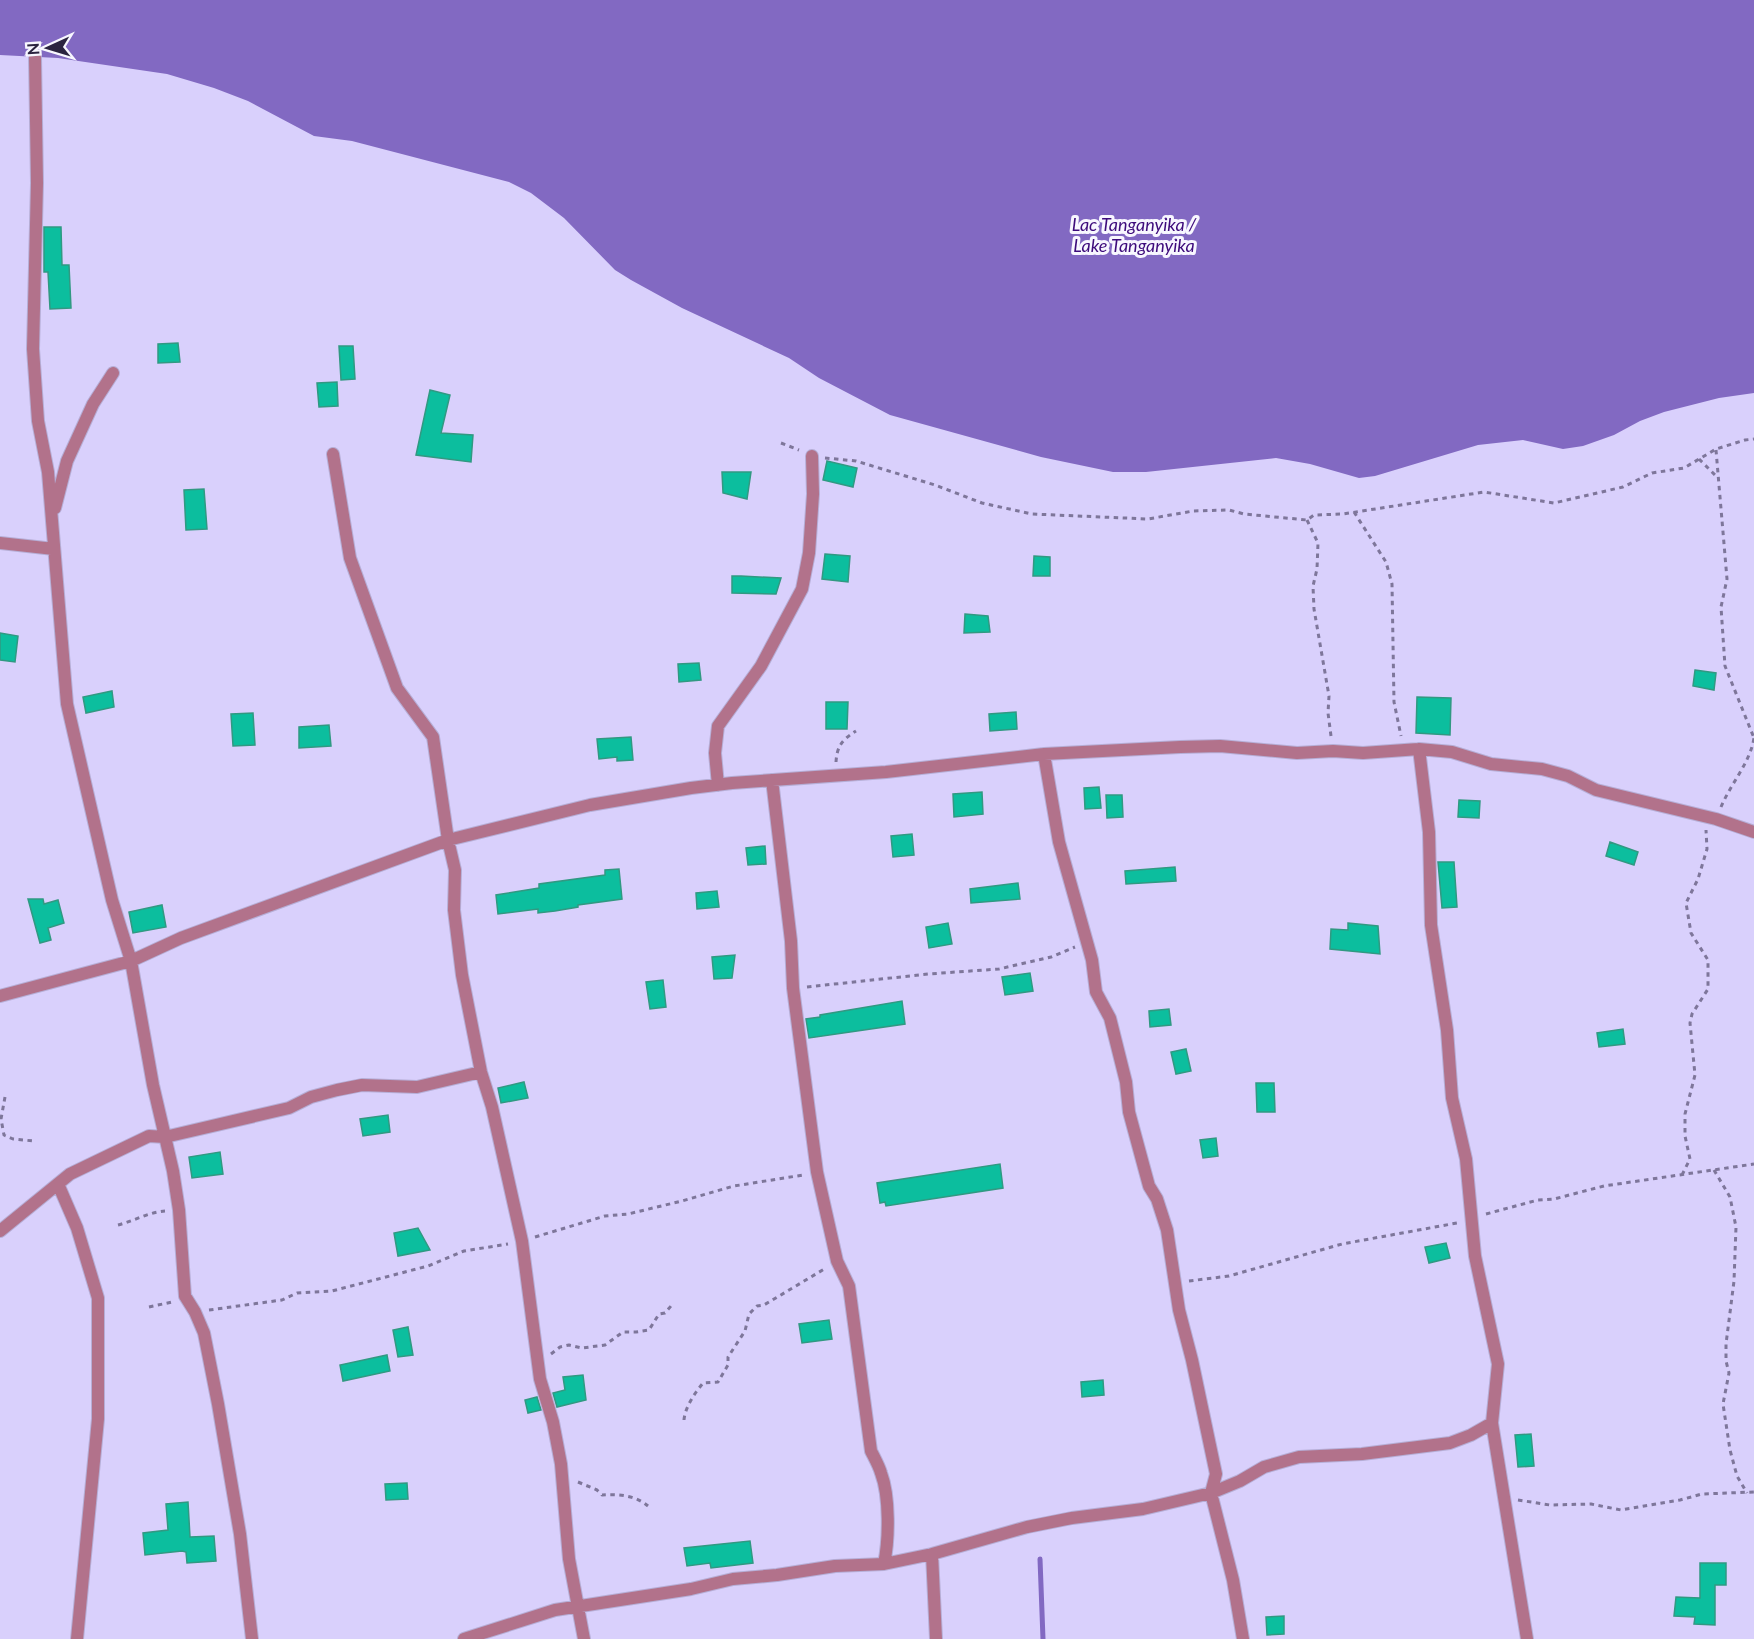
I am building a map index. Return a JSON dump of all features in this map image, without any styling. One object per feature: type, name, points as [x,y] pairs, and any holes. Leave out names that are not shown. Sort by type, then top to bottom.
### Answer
[{"type":"street","points":[[35,57],[37,183],[33,349],[38,421],[48,472],[67,704],[112,900],[131,961],[153,1085],[173,1171],[179,1210],[185,1296],[204,1333],[216,1394],[240,1533],[252,1639]]},
{"type":"street","points":[[52,517],[67,461],[93,404],[113,373]]},
{"type":"street","points":[[333,454],[350,558],[397,688],[433,737],[448,840],[455,870],[454,910],[462,975],[481,1072],[492,1107],[522,1241],[540,1379],[553,1422],[561,1464],[569,1559],[584,1639]]},
{"type":"street","points":[[718,784],[715,753],[718,726],[761,666],[802,589],[809,553],[813,494],[812,456]]},
{"type":"street","points":[[0,543],[54,549]]},
{"type":"street","points":[[0,996],[131,961],[182,938],[448,840],[590,805],[718,784],[886,772],[1044,754],[1220,746],[1297,753],[1333,751],[1363,753],[1419,749],[1452,752],[1491,764],[1542,769],[1568,776],[1596,790],[1710,818],[1754,832]]},
{"type":"street","points":[[1419,749],[1429,832],[1431,925],[1447,1030],[1452,1098],[1466,1159],[1475,1256],[1498,1364],[1492,1423],[1527,1639]]},
{"type":"street","points":[[1044,754],[1059,842],[1092,960],[1096,992],[1110,1018],[1126,1082],[1129,1112],[1149,1186],[1157,1199],[1167,1230],[1179,1310],[1216,1474],[1211,1493],[1233,1580],[1243,1639]]},
{"type":"street","points":[[772,780],[791,941],[793,988],[817,1172],[837,1261],[849,1286],[871,1451],[885,1488],[888,1539],[884,1564]]},
{"type":"street","points":[[0,1231],[70,1174],[149,1136],[165,1137],[288,1108],[311,1097],[362,1085],[417,1087],[481,1072]]},
{"type":"street","points":[[58,1184],[77,1228],[98,1298],[98,1419],[77,1639]]},
{"type":"street","points":[[464,1639],[520,1622],[537,1614],[691,1589],[734,1579],[836,1566],[884,1564],[932,1554],[1027,1527],[1072,1518],[1143,1509],[1211,1493],[1240,1481],[1264,1467],[1299,1457],[1362,1454],[1450,1443],[1471,1435],[1492,1423]]},
{"type":"street","points":[[932,1554],[936,1639]]},
{"type":"path","points":[[781,443],[812,456],[856,461],[935,485],[981,503],[1032,514],[1148,519],[1193,511],[1229,510],[1244,514],[1307,520],[1314,515],[1354,513],[1484,492],[1554,503],[1623,487],[1652,473],[1684,468],[1716,449],[1754,439]]},
{"type":"path","points":[[1682,1175],[1690,1159],[1685,1136],[1685,1114],[1695,1075],[1690,1023],[1692,1014],[1708,989],[1708,960],[1691,933],[1686,903],[1698,879],[1707,849],[1710,818],[1751,753],[1754,738],[1725,666],[1721,607],[1727,579],[1716,449]]},
{"type":"path","points":[[1699,459],[1719,478]]},
{"type":"path","points":[[1354,513],[1386,562],[1392,584],[1394,702],[1404,750]]},
{"type":"path","points":[[1307,520],[1318,543],[1317,569],[1313,586],[1329,696],[1328,713],[1333,751]]},
{"type":"path","points":[[838,776],[837,751],[842,739],[856,731]]},
{"type":"path","points":[[793,988],[999,969],[1051,957],[1086,942]]},
{"type":"path","points":[[5,1097],[1,1119],[4,1136],[13,1140],[34,1141]]},
{"type":"path","points":[[1175,1282],[1229,1276],[1342,1244],[1450,1225],[1538,1200],[1554,1199],[1604,1186],[1754,1164]]},
{"type":"path","points":[[1714,1170],[1730,1197],[1736,1227],[1734,1281],[1726,1344],[1726,1362],[1729,1373],[1723,1404],[1730,1450],[1737,1476],[1747,1493]]},
{"type":"path","points":[[118,1225],[134,1221],[153,1212],[179,1210]]},
{"type":"path","points":[[684,1420],[684,1411],[703,1383],[718,1382],[728,1365],[729,1357],[745,1331],[747,1318],[757,1306],[764,1305],[837,1261]]},
{"type":"path","points":[[149,1307],[177,1301],[185,1296]]},
{"type":"path","points":[[539,1359],[560,1347],[569,1345],[582,1348],[605,1345],[623,1332],[649,1330],[659,1314],[665,1313],[671,1306]]},
{"type":"path","points":[[561,1464],[574,1481],[597,1490],[602,1495],[629,1496],[641,1500],[648,1506]]},
{"type":"path","points":[[1505,1498],[1550,1505],[1581,1504],[1621,1510],[1702,1494],[1754,1492]]},
{"type":"water","name":"Lac Tanganyika / Lake Tanganyika","points":[[0,0],[1754,0],[1754,393],[1719,398],[1664,412],[1640,421],[1614,435],[1583,446],[1563,449],[1523,440],[1478,445],[1375,476],[1359,478],[1310,464],[1276,458],[1146,472],[1113,472],[1041,457],[890,415],[819,378],[789,358],[682,308],[615,270],[564,218],[531,193],[509,182],[352,141],[314,136],[248,101],[167,74],[58,58],[0,55]]},
{"type":"building","points":[[44,227],[61,227],[62,265],[69,265],[71,308],[50,309],[48,272],[44,272]]},
{"type":"building","points":[[178,343],[180,362],[158,363],[158,344]]},
{"type":"building","points":[[339,346],[353,346],[355,379],[341,380]]},
{"type":"building","points":[[337,382],[338,406],[319,407],[317,383]]},
{"type":"building","points":[[430,390],[450,395],[441,433],[473,435],[471,462],[416,455]]},
{"type":"building","points":[[827,461],[857,468],[853,487],[823,480]]},
{"type":"building","points":[[722,472],[751,472],[747,499],[723,493]]},
{"type":"building","points":[[204,489],[207,529],[186,530],[184,490]]},
{"type":"building","points":[[825,554],[850,556],[848,582],[822,579]]},
{"type":"building","points":[[1034,556],[1050,557],[1050,576],[1033,576]]},
{"type":"building","points":[[732,576],[781,578],[776,594],[732,593]]},
{"type":"building","points":[[965,614],[988,616],[990,632],[964,633]]},
{"type":"building","points":[[0,633],[18,636],[15,662],[0,660]]},
{"type":"building","points":[[699,663],[701,680],[679,682],[678,664]]},
{"type":"building","points":[[1695,670],[1716,673],[1714,690],[1693,686]]},
{"type":"building","points":[[112,691],[114,707],[86,713],[83,697]]},
{"type":"building","points":[[1417,697],[1451,698],[1450,735],[1416,733]]},
{"type":"building","points":[[826,702],[848,702],[847,729],[826,729]]},
{"type":"building","points":[[1016,712],[1017,729],[990,731],[989,714]]},
{"type":"building","points":[[253,713],[255,745],[233,746],[231,714]]},
{"type":"building","points":[[329,725],[331,746],[299,748],[299,727]]},
{"type":"building","points":[[631,737],[633,760],[617,761],[617,757],[599,759],[597,739]]},
{"type":"building","points":[[1099,787],[1101,808],[1085,809],[1084,788]]},
{"type":"building","points":[[982,792],[983,814],[954,817],[953,794]]},
{"type":"building","points":[[1106,795],[1122,795],[1123,817],[1107,818]]},
{"type":"building","points":[[1459,800],[1480,801],[1479,818],[1458,817]]},
{"type":"building","points":[[912,834],[914,855],[893,857],[891,836]]},
{"type":"building","points":[[1610,842],[1638,852],[1634,865],[1606,856]]},
{"type":"building","points":[[765,846],[766,864],[748,865],[746,848]]},
{"type":"building","points":[[1438,862],[1454,862],[1457,907],[1442,908]]},
{"type":"building","points":[[1175,867],[1176,881],[1126,884],[1125,871]]},
{"type":"building","points":[[619,869],[622,899],[578,905],[578,907],[555,911],[538,913],[538,909],[498,914],[496,895],[539,888],[539,884],[605,875],[605,870]]},
{"type":"building","points":[[1018,883],[1020,899],[971,903],[970,889]]},
{"type":"building","points":[[717,891],[719,907],[697,909],[696,893]]},
{"type":"building","points":[[28,899],[43,899],[44,904],[58,900],[64,923],[48,928],[51,940],[40,943]]},
{"type":"building","points":[[162,905],[166,927],[133,933],[129,912]]},
{"type":"building","points":[[948,923],[952,944],[929,948],[926,927]]},
{"type":"building","points":[[1348,923],[1378,926],[1380,954],[1330,949],[1331,929],[1348,930]]},
{"type":"building","points":[[735,955],[732,978],[714,979],[712,957]]},
{"type":"building","points":[[1030,973],[1033,991],[1005,995],[1002,977]]},
{"type":"building","points":[[663,980],[666,1007],[650,1009],[646,982]]},
{"type":"building","points":[[902,1001],[905,1024],[809,1038],[806,1019]]},
{"type":"building","points":[[1169,1009],[1171,1025],[1150,1027],[1149,1011]]},
{"type":"building","points":[[1623,1029],[1625,1044],[1599,1047],[1597,1033]]},
{"type":"building","points":[[1186,1049],[1191,1071],[1176,1074],[1171,1052]]},
{"type":"building","points":[[524,1082],[528,1098],[501,1103],[498,1088]]},
{"type":"building","points":[[1256,1083],[1274,1083],[1275,1112],[1257,1112]]},
{"type":"building","points":[[388,1115],[390,1132],[363,1136],[360,1119]]},
{"type":"building","points":[[1216,1138],[1218,1156],[1203,1158],[1200,1140]]},
{"type":"building","points":[[220,1152],[223,1174],[192,1178],[189,1157]]},
{"type":"building","points":[[1000,1164],[1003,1188],[886,1206],[885,1202],[880,1203],[877,1183]]},
{"type":"building","points":[[418,1228],[430,1250],[398,1256],[394,1233]]},
{"type":"building","points":[[1446,1243],[1450,1258],[1429,1263],[1425,1247]]},
{"type":"building","points":[[829,1320],[832,1339],[802,1343],[799,1324]]},
{"type":"building","points":[[408,1327],[413,1355],[398,1357],[393,1330]]},
{"type":"building","points":[[387,1355],[390,1371],[343,1381],[340,1365]]},
{"type":"building","points":[[583,1375],[586,1400],[557,1407],[553,1393],[565,1390],[563,1377]]},
{"type":"building","points":[[1103,1380],[1104,1395],[1082,1397],[1081,1382]]},
{"type":"building","points":[[537,1397],[541,1410],[528,1413],[525,1400]]},
{"type":"building","points":[[1531,1434],[1534,1466],[1518,1467],[1515,1435]]},
{"type":"building","points":[[407,1483],[408,1499],[386,1500],[385,1484]]},
{"type":"building","points":[[188,1502],[190,1537],[214,1536],[216,1561],[187,1563],[186,1552],[182,1551],[145,1555],[143,1533],[168,1530],[166,1504]]},
{"type":"building","points":[[750,1541],[753,1563],[711,1568],[710,1563],[687,1566],[684,1548]]},
{"type":"building","points":[[1700,1563],[1726,1563],[1726,1585],[1715,1585],[1715,1625],[1694,1624],[1695,1617],[1674,1616],[1676,1597],[1700,1598]]},
{"type":"building","points":[[1284,1616],[1284,1634],[1267,1635],[1266,1617]]},
{"type":"waterway","points":[[1040,1559],[1043,1639]]}]
